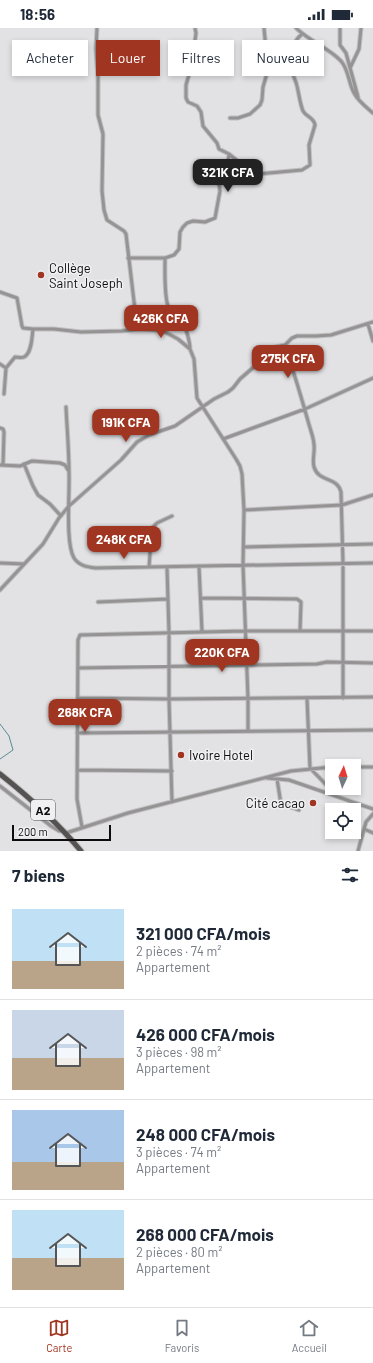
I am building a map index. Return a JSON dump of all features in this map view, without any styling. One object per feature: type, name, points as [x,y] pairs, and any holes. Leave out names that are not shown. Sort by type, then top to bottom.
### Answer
[{"type":"main road","name":"A2","points":[[0,774],[26,795],[65,832],[81,851]]},
{"type":"street","points":[[97,28],[96,49],[98,115],[103,134],[102,191],[104,210],[107,220],[124,231],[126,234],[136,320],[132,329]]},
{"type":"street","points":[[195,28],[195,44],[191,59],[191,68],[186,85],[186,98],[188,102],[197,106],[201,112],[203,126],[219,149],[229,154],[251,172],[258,174],[302,170],[310,165],[309,145],[315,125],[311,117],[305,114],[303,110],[296,81],[292,74],[291,63],[294,42],[302,34]]},
{"type":"street","points":[[230,118],[238,118],[250,114],[260,105],[262,100],[263,87],[268,70],[264,28]]},
{"type":"street","points":[[296,28],[341,62],[346,69],[354,92],[359,101],[373,113]]},
{"type":"street","points":[[340,28],[340,45],[346,53],[359,101]]},
{"type":"street","points":[[349,68],[359,49],[361,28]]},
{"type":"street","points":[[128,258],[164,258],[177,253],[179,249],[180,232],[187,223],[193,221],[205,222],[215,218],[220,191],[219,184],[228,163],[229,154]]},
{"type":"street","points":[[164,258],[168,306],[174,315],[183,323],[189,341],[196,366],[196,394],[240,466],[242,474],[248,731]]},
{"type":"street","points":[[0,292],[17,298],[23,328],[81,332],[122,331],[132,329],[163,331],[178,339],[190,349]]},
{"type":"street","points":[[0,590],[43,544],[69,506],[122,460],[137,442],[150,435],[175,426],[202,406],[233,388],[258,362],[264,352],[271,348],[285,345],[296,336],[323,336],[373,322]]},
{"type":"street","points":[[368,324],[373,341]]},
{"type":"street","points":[[4,394],[6,368],[12,358],[22,358],[26,356],[32,344],[33,329]]},
{"type":"street","points":[[285,345],[305,409],[314,445],[314,466],[317,473],[322,477],[335,482],[339,486],[342,505],[344,563],[343,698]]},
{"type":"street","points":[[0,364],[6,368]]},
{"type":"street","points":[[223,439],[305,409],[373,378]]},
{"type":"street","points":[[66,407],[69,471],[69,530],[72,552],[74,558],[79,563],[96,568],[373,563]]},
{"type":"street","points":[[0,428],[4,429],[2,465],[20,466],[32,461],[65,465],[69,471]]},
{"type":"street","points":[[24,464],[38,495],[50,504],[61,516]]},
{"type":"street","points":[[244,510],[342,505],[373,495]]},
{"type":"street","points":[[149,567],[152,528],[156,523],[172,516]]},
{"type":"street","points":[[244,547],[373,544]]},
{"type":"street","points":[[0,564],[24,564]]},
{"type":"street","points":[[199,566],[202,632]]},
{"type":"street","points":[[167,567],[172,802]]},
{"type":"street","points":[[98,602],[168,598]]},
{"type":"street","points":[[201,598],[298,599],[301,606],[300,631]]},
{"type":"street","points":[[82,827],[77,800],[78,640],[80,635],[169,632],[373,630]]},
{"type":"street","points":[[78,668],[168,665],[317,664],[327,662],[373,664]]},
{"type":"street","points":[[78,698],[248,699],[373,697]]},
{"type":"street","points":[[307,698],[310,768],[325,784]]},
{"type":"street","points":[[77,733],[373,730]]},
{"type":"street","points":[[0,786],[55,829],[65,832],[128,813],[291,771],[325,767]]},
{"type":"street","points":[[361,767],[373,767]]},
{"type":"street","points":[[78,770],[172,771]]},
{"type":"street","points":[[265,778],[289,780],[325,791]]},
{"type":"street","points":[[277,779],[281,804],[299,810]]},
{"type":"street","points":[[336,795],[373,809]]},
{"type":"street","points":[[358,851],[366,822],[373,814]]},
{"type":"street","points":[[364,829],[373,833]]},
{"type":"waterway","points":[[0,724],[9,736],[13,750],[0,759]]},
{"type":"place","name":"Collège Saint Joseph","points":[[41,275]]},
{"type":"place","name":"Ivoire Hotel","points":[[181,755]]},
{"type":"place","name":"Cité cacao","points":[[313,803]]}]
